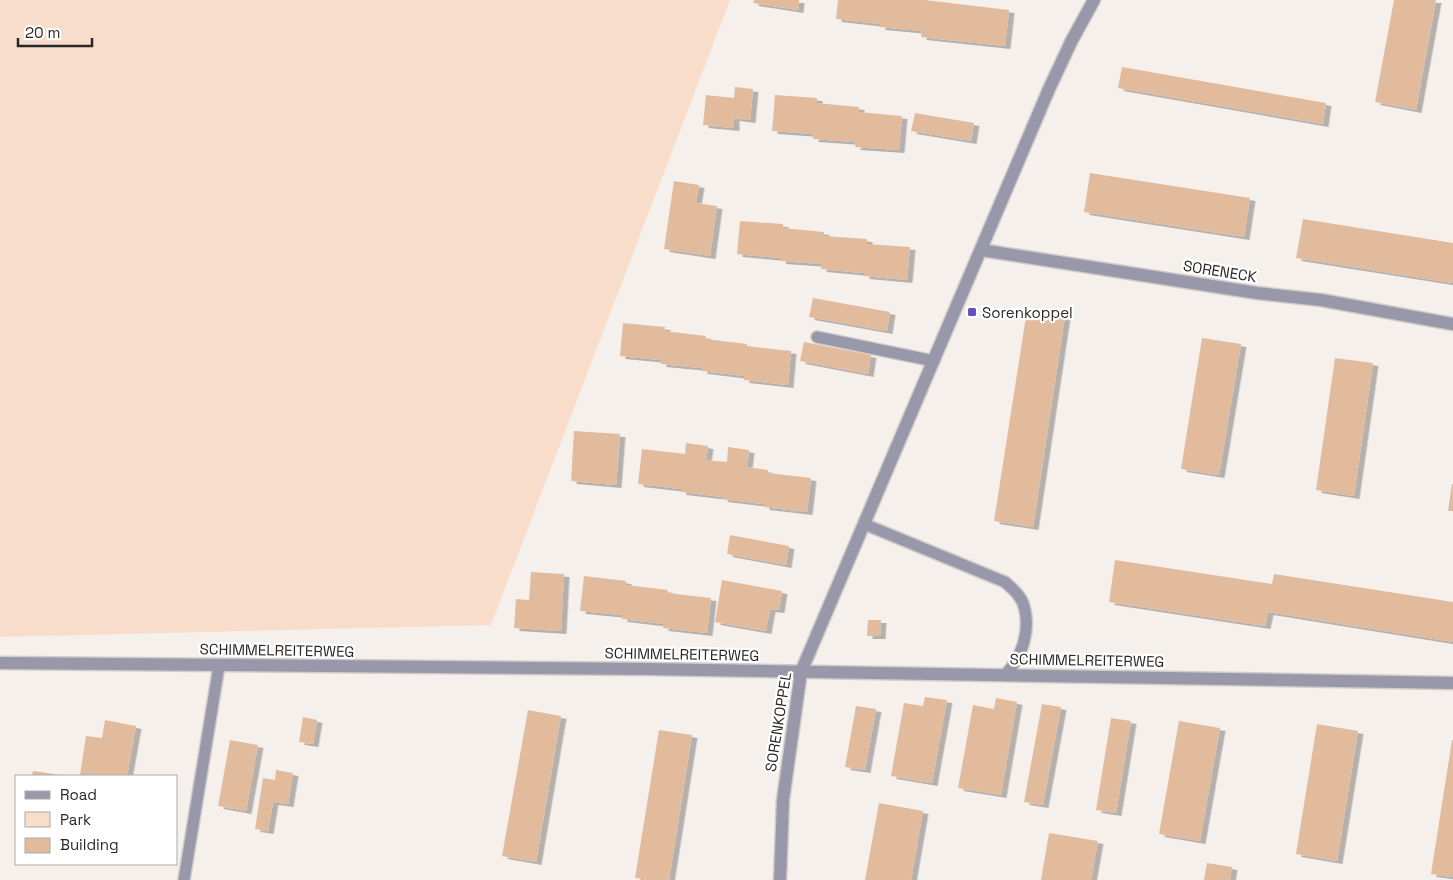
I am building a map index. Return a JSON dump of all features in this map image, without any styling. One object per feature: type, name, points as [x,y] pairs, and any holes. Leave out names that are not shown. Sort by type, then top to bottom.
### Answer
[{"type":"street","name":"SORENKOPPEL","points":[[780,880],[783,800],[802,672],[1053,79],[1094,0]]},
{"type":"street","name":"SORENECK","points":[[981,250],[1257,293],[1321,300],[1453,324]]},
{"type":"street","name":"SCHIMMELREITERWEG","points":[[0,664],[542,668],[1453,683]]},
{"type":"lane","points":[[817,337],[934,361]]},
{"type":"lane","points":[[864,524],[1005,582],[1016,592],[1024,606],[1026,622],[1025,639],[1015,663],[1005,675]]},
{"type":"lane","points":[[184,880],[219,666]]},
{"type":"green space","points":[[0,0],[730,0],[491,625],[0,637]]},
{"type":"building","points":[[754,0],[799,0],[798,10],[753,3]]},
{"type":"building","points":[[838,0],[925,0],[1009,10],[1005,46],[921,37],[922,31],[880,27],[880,24],[836,19]]},
{"type":"building","points":[[1394,0],[1436,0],[1416,110],[1375,102]]},
{"type":"building","points":[[1122,67],[1326,103],[1323,124],[1118,88]]},
{"type":"building","points":[[735,87],[753,89],[750,120],[734,118],[734,128],[703,125],[706,95],[734,98]]},
{"type":"building","points":[[775,95],[817,98],[817,103],[859,107],[859,112],[902,116],[899,150],[855,147],[856,142],[813,139],[814,134],[772,131]]},
{"type":"building","points":[[915,113],[974,123],[971,141],[911,131]]},
{"type":"building","points":[[1090,173],[1250,198],[1244,237],[1084,212]]},
{"type":"building","points":[[674,181],[699,185],[696,203],[717,206],[710,256],[664,249]]},
{"type":"building","points":[[1303,219],[1453,243],[1453,283],[1296,258]]},
{"type":"building","points":[[740,221],[783,224],[783,228],[824,232],[824,236],[867,239],[867,244],[910,247],[907,280],[821,269],[822,264],[780,261],[781,258],[737,254]]},
{"type":"building","points":[[813,298],[890,312],[887,331],[809,317]]},
{"type":"building","points":[[1027,310],[1065,316],[1033,527],[994,521]]},
{"type":"building","points":[[623,323],[665,327],[664,331],[706,336],[705,339],[791,351],[788,385],[744,380],[744,376],[702,371],[702,368],[661,364],[661,360],[620,356]]},
{"type":"building","points":[[1202,338],[1241,344],[1219,475],[1181,469]]},
{"type":"building","points":[[804,342],[871,355],[868,374],[800,361]]},
{"type":"building","points":[[1335,358],[1373,363],[1354,496],[1316,490]]},
{"type":"building","points":[[574,431],[620,434],[616,485],[571,481]]},
{"type":"building","points":[[686,443],[708,446],[706,460],[727,462],[728,447],[749,450],[747,467],[768,470],[768,473],[811,478],[807,512],[764,507],[764,504],[681,492],[681,489],[638,484],[642,449],[685,454]]},
{"type":"building","points":[[1452,484],[1453,511],[1448,511]]},
{"type":"building","points":[[730,535],[789,546],[786,565],[727,554]]},
{"type":"building","points":[[1115,560],[1272,584],[1274,574],[1453,602],[1453,642],[1268,612],[1265,626],[1109,602]]},
{"type":"building","points":[[531,572],[564,574],[561,631],[514,628],[516,599],[529,600]]},
{"type":"building","points":[[584,576],[626,581],[626,585],[668,590],[667,593],[711,598],[707,633],[663,628],[664,624],[622,619],[622,615],[580,611]]},
{"type":"building","points":[[722,580],[782,591],[779,610],[770,609],[766,631],[715,622]]},
{"type":"building","points":[[868,620],[881,620],[880,636],[867,636]]},
{"type":"building","points":[[925,697],[947,700],[932,783],[891,776],[904,703],[923,706]]},
{"type":"building","points":[[996,698],[1017,702],[1001,795],[958,788],[973,705],[994,709]]},
{"type":"building","points":[[1042,704],[1061,707],[1043,805],[1024,802]]},
{"type":"building","points":[[856,706],[876,709],[865,770],[845,767]]},
{"type":"building","points":[[528,710],[561,716],[536,862],[502,856]]},
{"type":"building","points":[[303,717],[317,720],[313,744],[299,742]]},
{"type":"building","points":[[1111,718],[1131,721],[1116,813],[1096,810]]},
{"type":"building","points":[[105,720],[136,726],[127,775],[80,775],[86,736],[102,738]]},
{"type":"building","points":[[1179,721],[1220,728],[1200,841],[1159,834]]},
{"type":"building","points":[[1317,724],[1358,731],[1337,861],[1296,854]]},
{"type":"building","points":[[659,730],[692,735],[669,880],[635,878]]},
{"type":"building","points":[[230,740],[258,745],[246,811],[218,806]]},
{"type":"building","points":[[1453,740],[1453,877],[1431,874]]},
{"type":"building","points":[[276,770],[293,773],[288,804],[273,802],[268,831],[255,829],[263,778],[275,780]]},
{"type":"building","points":[[33,771],[61,775],[32,775]]},
{"type":"building","points":[[879,803],[923,811],[911,880],[865,880]]},
{"type":"building","points":[[1049,833],[1098,841],[1091,880],[1041,880]]},
{"type":"building","points":[[1207,863],[1232,867],[1230,880],[1204,880]]},
{"type":"place","name":"Sorenkoppel","points":[[972,312]]}]
